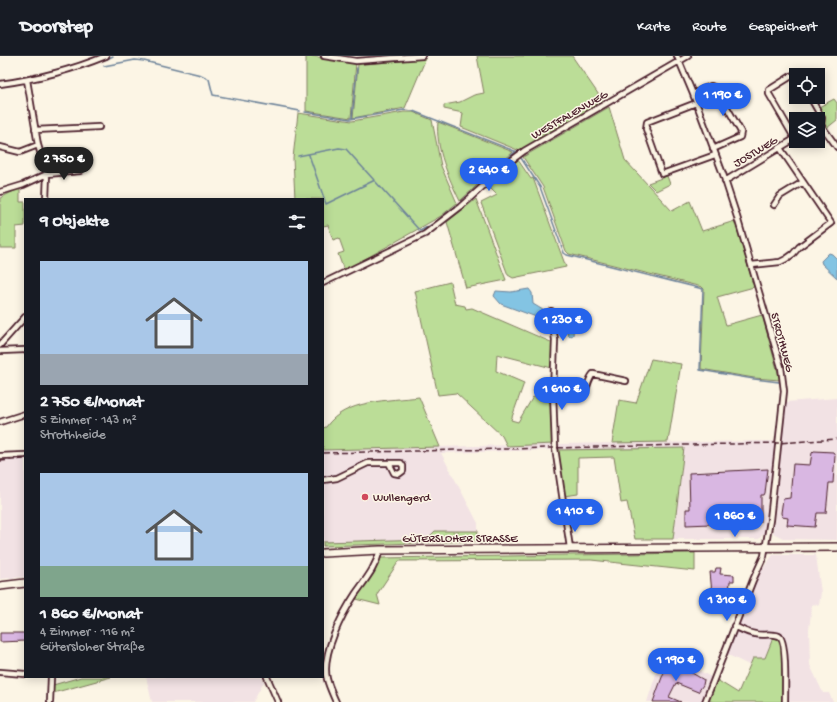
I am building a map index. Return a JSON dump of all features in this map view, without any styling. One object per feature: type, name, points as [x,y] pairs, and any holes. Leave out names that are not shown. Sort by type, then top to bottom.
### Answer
[{"type":"main road","name":"GÜTERSLOHER STRASSE","points":[[324,553],[380,550],[837,547]]},
{"type":"main road","points":[[0,586],[24,583]]},
{"type":"street","points":[[0,84],[28,80],[86,64],[100,57],[106,56]]},
{"type":"street","points":[[324,56],[356,62],[422,56]]},
{"type":"street","name":"STROTHWEG","points":[[677,56],[693,94],[725,181],[781,367],[784,390],[770,520],[764,556],[734,626],[705,702]]},
{"type":"street","name":"WESTFALENWEG","points":[[324,283],[425,234],[460,207],[524,151],[688,56]]},
{"type":"street","name":"JOSTWEG","points":[[789,78],[769,90],[769,94],[789,127]]},
{"type":"street","points":[[28,80],[38,145],[47,174],[46,198]]},
{"type":"street","points":[[693,94],[711,86],[716,88],[741,132],[740,137],[713,149]]},
{"type":"street","points":[[696,103],[647,122],[646,128],[662,174],[715,155]]},
{"type":"street","points":[[35,130],[99,127]]},
{"type":"street","points":[[825,132],[837,147]]},
{"type":"street","name":"JOSTWEG","points":[[725,181],[789,142]]},
{"type":"street","points":[[0,147],[20,152],[38,145]]},
{"type":"street","points":[[751,265],[786,260],[799,247],[831,223],[780,148]]},
{"type":"street","points":[[0,192],[23,185],[47,174],[80,171]]},
{"type":"street","points":[[774,205],[780,196],[803,182]]},
{"type":"street","points":[[551,311],[555,340],[553,392],[555,448],[570,548]]},
{"type":"street","points":[[0,345],[24,318]]},
{"type":"street","points":[[0,351],[24,350]]},
{"type":"street","points":[[553,392],[582,396],[586,392],[589,379],[593,374],[626,381]]},
{"type":"street","points":[[0,422],[24,414]]},
{"type":"street","points":[[0,456],[24,455]]},
{"type":"street","points":[[324,480],[336,478],[368,463],[389,463]]},
{"type":"street","points":[[336,702],[327,679],[326,666],[333,635],[348,604],[377,561],[380,550]]},
{"type":"street","points":[[734,626],[755,634],[776,636],[783,639],[785,648],[785,702]]},
{"type":"street","points":[[0,672],[24,674]]},
{"type":"street","points":[[50,702],[51,678]]},
{"type":"street","points":[[267,678],[278,702]]},
{"type":"shaded area","points":[[837,398],[837,540],[785,539],[773,533],[786,402]]},
{"type":"shaded area","points":[[775,441],[764,533],[759,539],[673,539],[684,448],[557,450],[557,444]]},
{"type":"shaded area","points":[[554,444],[554,450],[441,453],[478,523],[478,531],[435,531],[427,539],[324,542],[324,450]]},
{"type":"shaded area","points":[[24,456],[24,577],[0,579],[0,457]]},
{"type":"shaded area","points":[[773,555],[816,555],[821,593],[819,605],[812,604],[809,630],[810,665],[823,693],[829,693],[833,702],[782,702],[782,645],[773,638],[765,658],[753,658],[749,665],[726,654],[758,575]]},
{"type":"shaded area","points":[[669,654],[711,677],[702,702],[647,702],[656,674]]},
{"type":"shaded area","points":[[146,678],[262,678],[264,682],[253,702],[152,702]]},
{"type":"green space","points":[[306,56],[356,63],[351,118],[306,111]]},
{"type":"green space","points":[[477,56],[572,56],[603,101],[520,151],[461,127],[463,113],[444,109],[444,105],[460,102],[474,95],[484,93]]},
{"type":"green space","points":[[426,58],[405,108],[353,118],[358,64]]},
{"type":"green space","points":[[834,99],[837,103],[837,120],[827,128],[825,125],[825,112],[822,112],[819,107]]},
{"type":"green space","points":[[609,107],[625,160],[672,211],[690,201],[702,231],[735,221],[754,287],[717,297],[726,325],[762,315],[780,380],[754,378],[701,369],[704,289],[702,287],[569,254],[566,251],[543,187],[523,157]]},
{"type":"green space","points":[[404,112],[413,112],[432,120],[441,166],[457,203],[441,216],[344,271],[338,254],[344,252],[339,238],[333,240],[328,225],[324,226],[324,198],[295,198],[293,158],[298,113],[352,121]]},
{"type":"green space","points":[[438,122],[513,152],[460,201],[444,163],[439,142]]},
{"type":"green space","points":[[518,160],[531,179],[533,178],[566,267],[513,278],[508,275],[481,203],[497,195],[488,186]]},
{"type":"green space","points":[[667,176],[670,184],[656,191],[648,183]]},
{"type":"green space","points":[[20,188],[20,202],[24,202],[24,226],[16,227],[16,248],[0,248],[0,198]]},
{"type":"green space","points":[[476,199],[506,280],[466,288],[447,222]]},
{"type":"green space","points":[[450,282],[455,304],[465,306],[466,309],[472,308],[553,343],[552,368],[497,354],[496,371],[524,383],[511,420],[518,422],[533,397],[552,402],[554,444],[507,446],[502,436],[456,393],[438,395],[415,291]]},
{"type":"green space","points":[[651,359],[681,364],[668,442],[612,443],[619,400],[636,403]]},
{"type":"green space","points":[[419,397],[440,447],[324,450],[324,428],[334,418],[344,411],[356,406],[381,401]]},
{"type":"green space","points":[[684,448],[673,539],[635,539],[627,502],[621,503],[614,457],[578,458],[578,494],[564,496],[557,450]]},
{"type":"green space","points":[[435,531],[478,531],[477,541],[324,546],[324,542],[427,539]]},
{"type":"green space","points":[[695,553],[695,571],[591,560],[399,561],[377,594],[380,605],[356,599],[374,573],[381,558]]},
{"type":"green space","points":[[773,638],[778,639],[782,645],[782,702],[713,702],[709,700],[717,680],[738,693],[753,658],[765,658]]},
{"type":"green space","points":[[78,678],[107,678],[53,693],[53,685]]},
{"type":"water","points":[[829,253],[837,259],[837,278],[822,264],[821,261]]},
{"type":"water","points":[[529,289],[532,293],[533,304],[545,313],[543,317],[539,318],[501,304],[494,296],[496,291],[511,292]]},
{"type":"water","points":[[570,314],[574,327],[573,335],[571,336],[568,335],[564,320],[566,316]]},
{"type":"building","points":[[814,451],[833,452],[835,455],[833,483],[829,483],[826,513],[817,513],[815,527],[787,525],[788,518],[782,517],[781,513],[783,499],[790,498],[793,464],[810,465],[812,453]]},
{"type":"building","points":[[768,469],[765,493],[764,495],[761,495],[761,522],[686,525],[686,509],[690,509],[689,473]]},
{"type":"building","points":[[716,568],[721,568],[720,574],[734,575],[734,581],[730,581],[729,593],[712,593],[710,572],[715,572]]},
{"type":"building","points":[[0,633],[24,633],[24,641],[0,642]]},
{"type":"building","points":[[671,661],[704,680],[703,685],[698,692],[676,683],[669,697],[681,702],[653,702],[665,669],[666,670]]},
{"type":"waterway","points":[[107,59],[113,56]]},
{"type":"waterway","points":[[104,66],[135,60],[144,61],[201,75],[209,79],[213,95],[300,111]]},
{"type":"waterway","points":[[44,74],[73,66]]},
{"type":"waterway","points":[[352,118],[357,68]]},
{"type":"waterway","points":[[0,81],[11,80]]},
{"type":"waterway","points":[[305,112],[350,119],[404,110],[413,111],[517,152]]},
{"type":"waterway","points":[[298,156],[339,148],[346,149],[420,231],[433,224],[457,205]]},
{"type":"waterway","points":[[461,202],[516,151]]},
{"type":"waterway","points":[[309,155],[324,198]]},
{"type":"waterway","points":[[521,158],[540,187],[564,253],[703,289],[700,370],[779,382]]},
{"type":"waterway","points":[[324,198],[326,204],[375,180]]},
{"type":"railway","points":[[324,453],[778,443],[837,439]]},
{"type":"railway","points":[[0,461],[24,459]]},
{"type":"place","name":"Wullengerd","points":[[365,497]]}]
